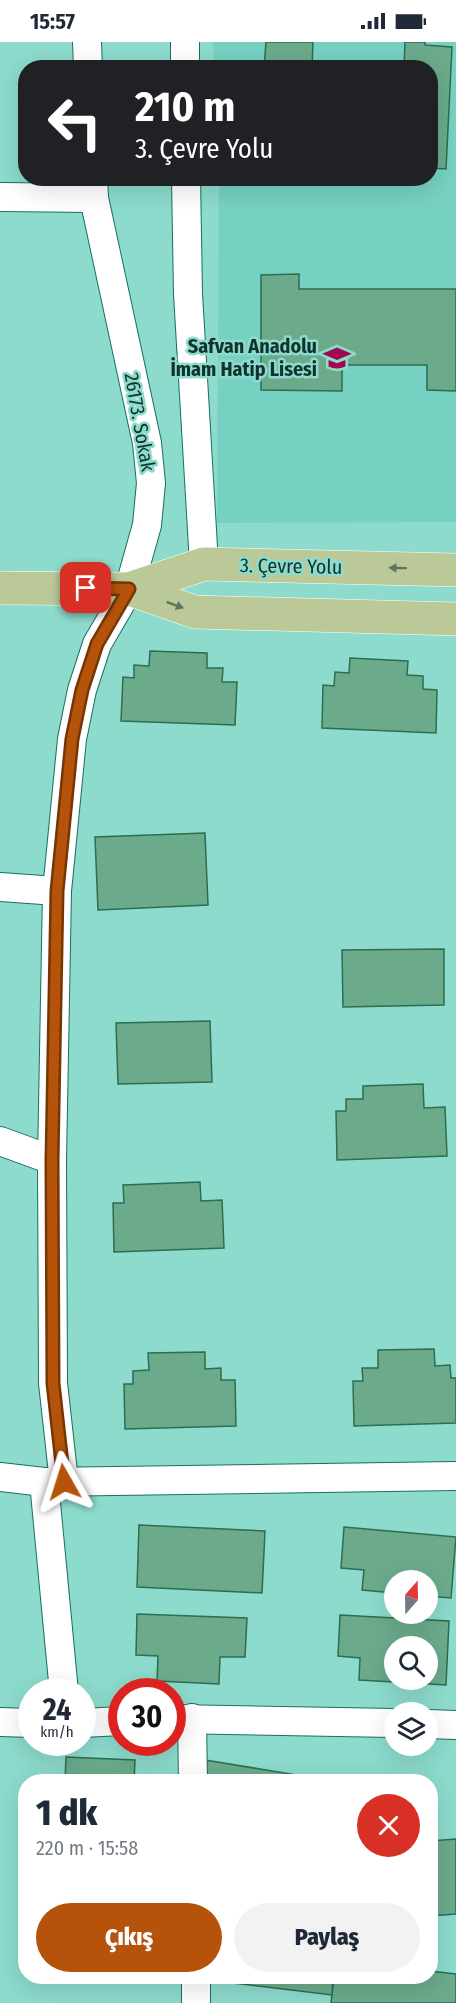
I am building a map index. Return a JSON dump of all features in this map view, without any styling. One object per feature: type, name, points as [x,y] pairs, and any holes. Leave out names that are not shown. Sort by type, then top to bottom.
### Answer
[{"type":"main road","name":"3. Çevre Yolu","points":[[129,589],[204,564],[456,570]]},
{"type":"main road","name":"3. Çevre Yolu","points":[[0,588],[129,589],[195,612],[456,619]]},
{"type":"street","points":[[87,42],[88,60]]},
{"type":"street","points":[[185,42],[185,60]]},
{"type":"street","points":[[186,186],[188,294],[204,564]]},
{"type":"street","points":[[0,197],[93,188]]},
{"type":"street","name":"26173. Sokak","points":[[63,1678],[54,1482],[53,1383],[52,1160],[57,891],[72,739],[82,690],[97,644],[129,589],[147,525],[151,483],[147,443],[93,188]]},
{"type":"street","points":[[0,887],[57,891]]},
{"type":"street","points":[[0,1141],[52,1160]]},
{"type":"street","points":[[0,1477],[54,1482],[456,1476]]},
{"type":"street","points":[[186,1718],[384,1723]]},
{"type":"street","points":[[0,1722],[18,1723]]},
{"type":"street","points":[[438,1724],[456,1725]]},
{"type":"street","points":[[186,1741],[192,1774]]},
{"type":"street","points":[[196,1984],[196,2003]]},
{"type":"shaded area","name":"Safvan Anadolu İmam Hatip Lisesi","points":[[213,42],[456,42],[456,522],[217,523],[219,186],[438,186],[438,60],[214,60]]},
{"type":"building","points":[[266,42],[313,42],[312,60],[265,60]]},
{"type":"building","points":[[405,42],[425,42],[425,45],[452,47],[446,169],[438,168],[438,60],[404,60]]},
{"type":"building","points":[[299,274],[299,289],[456,289],[456,391],[427,390],[427,365],[342,365],[342,391],[261,390],[261,275]]},
{"type":"building","points":[[150,651],[207,653],[207,668],[223,668],[222,682],[237,682],[235,725],[121,721],[123,677],[134,678],[134,665],[149,666]]},
{"type":"building","points":[[350,658],[408,661],[407,675],[423,676],[423,689],[437,690],[436,733],[322,728],[323,685],[334,686],[335,672],[349,673]]},
{"type":"building","points":[[205,833],[208,905],[98,910],[95,837]]},
{"type":"building","points":[[444,949],[444,1005],[343,1007],[342,950]]},
{"type":"building","points":[[210,1021],[212,1082],[118,1084],[116,1023]]},
{"type":"building","points":[[423,1084],[424,1108],[445,1107],[447,1156],[337,1160],[336,1111],[346,1111],[346,1099],[363,1099],[363,1086]]},
{"type":"building","points":[[200,1182],[201,1201],[222,1200],[224,1248],[114,1252],[113,1203],[124,1203],[123,1185]]},
{"type":"building","points":[[434,1349],[435,1366],[450,1365],[451,1378],[456,1378],[456,1423],[354,1426],[353,1381],[363,1381],[362,1368],[378,1368],[378,1350]]},
{"type":"building","points":[[205,1352],[205,1369],[221,1368],[221,1380],[235,1380],[236,1426],[125,1429],[124,1384],[133,1384],[133,1371],[149,1370],[148,1353]]},
{"type":"building","points":[[139,1525],[265,1531],[262,1593],[137,1587]]},
{"type":"building","points":[[344,1527],[456,1537],[451,1598],[438,1597],[438,1570],[384,1570],[384,1592],[362,1590],[364,1570],[341,1568]]},
{"type":"building","points":[[137,1614],[247,1618],[245,1657],[220,1657],[219,1684],[186,1682],[186,1678],[157,1678],[158,1656],[136,1655]]},
{"type":"building","points":[[340,1615],[384,1617],[384,1624],[438,1624],[438,1620],[449,1621],[446,1685],[438,1685],[438,1636],[384,1636],[384,1681],[359,1680],[360,1658],[338,1656]]},
{"type":"building","points":[[66,1757],[135,1760],[134,1774],[65,1774]]},
{"type":"building","points":[[205,1760],[290,1774],[204,1774]]},
{"type":"building","points":[[456,1839],[456,1914],[438,1915],[438,1840]]},
{"type":"building","points":[[438,1972],[456,1974],[456,2003],[331,2003],[333,1984],[438,1984]]},
{"type":"building","points":[[241,1984],[333,1984],[332,1995]]},
{"type":"place","name":"Safvan Anadolu İmam Hatip Lisesi","points":[[337,358]]},
{"type":"route","points":[[64,1482],[53,1383],[52,1160],[57,891],[72,739],[82,690],[97,644],[129,589],[86,588]]}]
